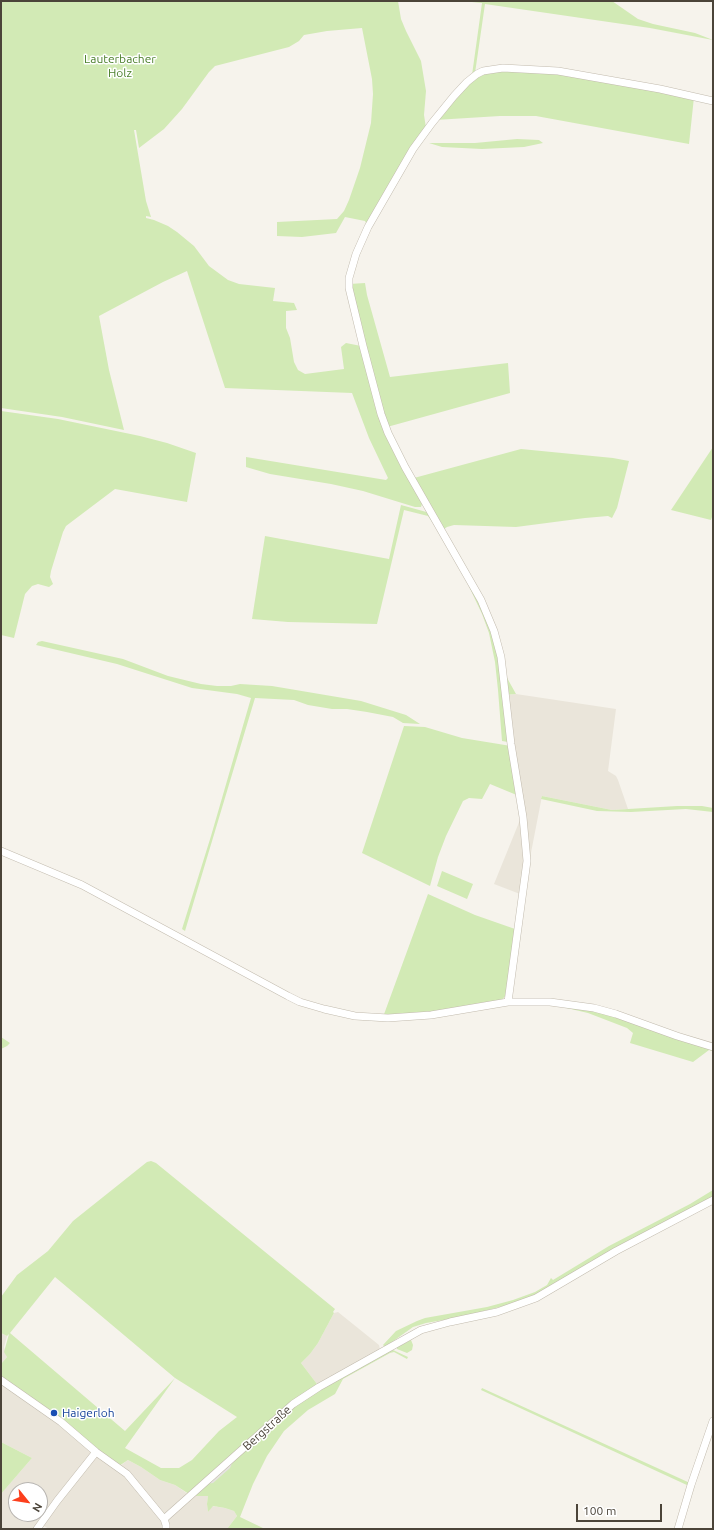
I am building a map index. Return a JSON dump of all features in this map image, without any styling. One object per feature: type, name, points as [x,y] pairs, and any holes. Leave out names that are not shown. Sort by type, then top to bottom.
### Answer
[{"type":"street","points":[[508,1002],[527,861],[523,817],[511,744],[501,657],[494,631],[481,600],[405,467],[388,433],[381,414],[366,360],[349,288],[349,278],[356,254],[368,227],[413,149],[454,96],[477,74],[504,68],[558,71],[660,88],[713,101]]},
{"type":"street","points":[[1,851],[82,885],[274,989],[300,1002],[312,1006],[355,1016],[388,1018],[431,1015],[508,1002],[550,1002],[594,1008],[616,1014],[713,1047]]},
{"type":"street","name":"Bergstraße","points":[[164,1519],[293,1404],[319,1387],[421,1330],[497,1312],[536,1298],[616,1251],[713,1200]]},
{"type":"street","points":[[1,1380],[61,1422],[96,1452],[127,1474],[164,1519],[166,1529]]},
{"type":"street","points":[[678,1529],[713,1421]]},
{"type":"street","points":[[37,1529],[96,1452]]},
{"type":"shaded area","points":[[516,694],[616,709],[608,771],[616,776],[628,809],[612,810],[542,796],[529,863],[512,741],[508,695]]},
{"type":"shaded area","points":[[522,815],[525,860],[520,894],[494,884]]},
{"type":"shaded area","points":[[338,1312],[379,1345],[380,1350],[317,1384],[301,1363],[318,1343],[334,1313]]},
{"type":"shaded area","points":[[1,1333],[7,1336],[4,1347],[7,1357],[1,1364]]},
{"type":"shaded area","points":[[1,1383],[120,1466],[128,1460],[160,1480],[175,1485],[191,1496],[208,1496],[208,1512],[212,1506],[234,1511],[237,1516],[227,1529],[49,1529],[42,1525],[39,1529],[1,1529],[1,1494],[8,1486],[8,1522],[48,1522],[48,1482],[11,1482],[32,1458],[1,1442]]},
{"type":"shaded area","points":[[233,1461],[230,1468],[213,1483],[206,1484]]},
{"type":"green space","name":"Lauterbacher Holz","points":[[1,1],[398,1],[401,19],[421,61],[426,91],[424,115],[426,128],[367,225],[365,221],[345,217],[336,233],[302,237],[277,236],[277,222],[337,219],[344,211],[349,200],[360,168],[371,123],[373,94],[372,79],[362,28],[327,31],[304,35],[299,41],[289,47],[215,66],[182,109],[164,129],[139,148],[136,130],[134,130],[146,201],[151,217],[146,216],[146,218],[168,226],[177,232],[194,246],[209,266],[228,280],[239,284],[275,288],[273,301],[294,303],[297,310],[286,311],[286,328],[290,338],[294,362],[298,370],[305,374],[344,369],[341,347],[346,343],[361,346],[373,391],[422,504],[421,507],[415,507],[363,491],[270,474],[246,467],[246,457],[386,480],[388,478],[369,438],[352,393],[225,388],[187,271],[99,316],[109,370],[124,430],[62,417],[1,408]]},
{"type":"green space","points":[[462,1],[612,1],[638,19],[653,24],[695,33],[713,40],[650,28],[485,4],[475,73],[472,75],[482,3]]},
{"type":"green space","points":[[537,70],[694,97],[689,144],[536,116],[500,116],[435,120],[459,92],[484,72]]},
{"type":"green space","points":[[517,139],[539,140],[543,143],[524,147],[482,149],[442,147],[429,143],[475,143]]},
{"type":"green space","points":[[365,283],[390,377],[508,363],[510,393],[387,427],[349,284]]},
{"type":"green space","points":[[1,411],[58,419],[140,436],[196,453],[187,502],[115,489],[66,526],[51,571],[50,577],[53,584],[49,587],[38,584],[32,586],[25,594],[14,638],[1,635]]},
{"type":"green space","points":[[713,447],[713,514],[711,520],[671,510]]},
{"type":"green space","points":[[521,449],[613,458],[629,461],[617,508],[612,518],[608,516],[585,518],[516,527],[454,525],[444,529],[414,478]]},
{"type":"green space","points":[[401,505],[430,513],[482,604],[506,676],[516,694],[505,695],[508,742],[502,741],[495,662],[489,633],[465,578],[442,536],[428,516],[404,510],[377,624],[288,622],[252,619],[265,536],[389,559]]},
{"type":"green space","points":[[42,641],[123,659],[168,676],[201,684],[217,686],[231,686],[240,684],[272,686],[361,701],[406,715],[420,724],[403,723],[393,717],[367,712],[308,705],[294,700],[255,698],[185,931],[182,929],[251,698],[237,694],[192,688],[117,664],[36,645],[38,642]]},
{"type":"green space","points":[[404,726],[425,727],[462,738],[511,746],[519,796],[490,784],[482,799],[469,798],[463,801],[446,836],[438,857],[430,886],[362,853]]},
{"type":"green space","points":[[542,796],[612,810],[702,806],[713,808],[713,812],[686,809],[631,812],[597,811],[541,799]]},
{"type":"green space","points":[[442,871],[473,884],[467,899],[437,886]]},
{"type":"green space","points":[[428,894],[475,915],[515,929],[506,995],[500,1002],[446,1011],[383,1017]]},
{"type":"green space","points":[[558,1006],[601,1012],[713,1049],[713,1051],[709,1050],[693,1062],[630,1043],[633,1033],[627,1028],[588,1013]]},
{"type":"green space","points":[[1,1037],[10,1043],[1,1049]]},
{"type":"green space","points":[[151,1161],[156,1163],[335,1309],[318,1343],[301,1363],[317,1384],[393,1350],[408,1357],[407,1359],[394,1352],[390,1353],[343,1379],[335,1394],[308,1410],[284,1431],[267,1456],[253,1484],[240,1517],[265,1529],[227,1529],[237,1516],[234,1511],[213,1506],[208,1512],[208,1496],[192,1496],[175,1485],[160,1480],[128,1460],[119,1466],[1,1377],[1,1364],[7,1357],[4,1352],[9,1334],[7,1336],[1,1333],[1,1297],[17,1275],[48,1251],[73,1221],[147,1162]],"holes":[[[55,1277],[175,1378],[125,1431],[10,1333]],[[175,1378],[237,1417],[219,1431],[192,1460],[179,1468],[161,1468],[125,1448]]]},
{"type":"green space","points":[[713,1190],[713,1196],[549,1289],[515,1303],[461,1317],[426,1323],[413,1327],[385,1347],[383,1345],[396,1331],[425,1318],[487,1307],[535,1292],[547,1285],[551,1278],[553,1280],[609,1246],[690,1204]]},
{"type":"green space","points":[[411,1340],[413,1345],[412,1350],[407,1353],[397,1349],[397,1347]]},
{"type":"green space","points":[[482,1388],[690,1483],[689,1486],[481,1390]]},
{"type":"green space","points":[[1,1442],[32,1458],[11,1482],[8,1482],[8,1486],[1,1494]]},
{"type":"place","name":"Haigerloh","points":[[54,1413]]}]
